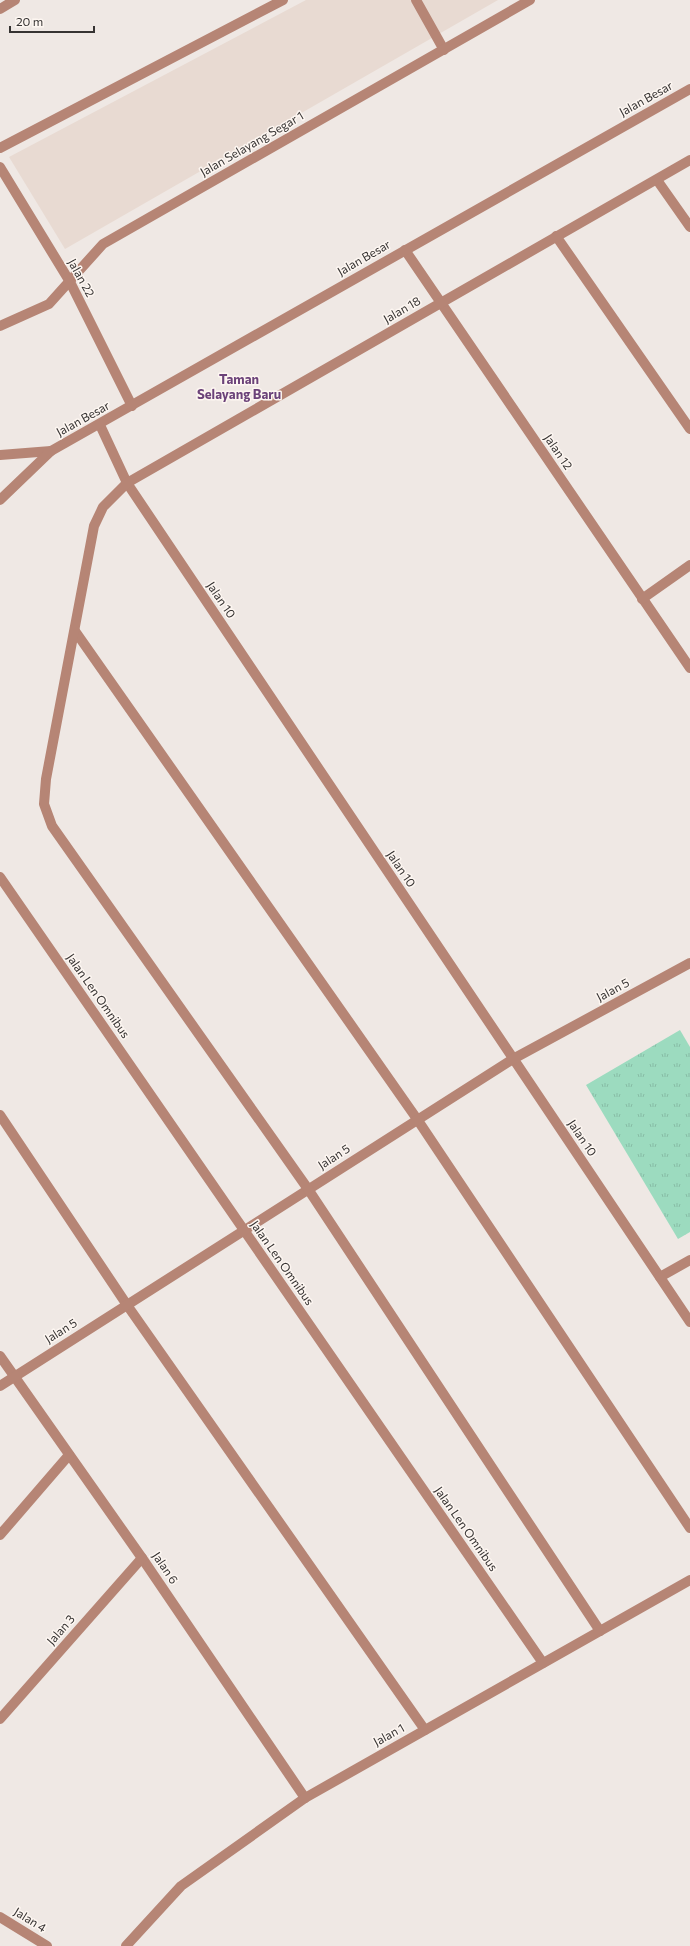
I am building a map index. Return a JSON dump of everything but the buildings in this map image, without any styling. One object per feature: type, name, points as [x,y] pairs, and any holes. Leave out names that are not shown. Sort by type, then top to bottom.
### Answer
[{"type":"street","points":[[0,9],[15,0]]},
{"type":"street","points":[[0,148],[283,0]]},
{"type":"street","points":[[416,0],[444,50]]},
{"type":"street","name":"Jalan Selayang Segar 1","points":[[0,326],[49,304],[103,244],[530,0]]},
{"type":"street","name":"Jalan Besar","points":[[0,500],[14,484],[51,452],[690,89]]},
{"type":"street","name":"Jalan 18","points":[[600,1631],[308,1189],[52,826],[44,804],[46,779],[94,526],[103,507],[127,483],[440,302],[690,160]]},
{"type":"street","name":"Jalan 22","points":[[0,167],[70,282],[132,406]]},
{"type":"street","points":[[657,180],[690,227]]},
{"type":"street","points":[[556,236],[690,429]]},
{"type":"street","name":"Jalan 12","points":[[405,250],[690,668]]},
{"type":"street","name":"Jalan 10","points":[[100,425],[127,483],[690,1322]]},
{"type":"street","name":"Jalan Besar","points":[[0,455],[51,452]]},
{"type":"street","points":[[642,599],[690,565]]},
{"type":"street","points":[[75,631],[417,1119],[690,1528]]},
{"type":"street","name":"Jalan Len Omnibus","points":[[0,877],[543,1663]]},
{"type":"street","name":"Jalan 5","points":[[0,1386],[513,1059],[690,963]]},
{"type":"street","points":[[0,1115],[127,1305],[425,1730]]},
{"type":"street","points":[[660,1277],[690,1260]]},
{"type":"street","name":"Jalan 6","points":[[0,1356],[142,1558],[304,1798]]},
{"type":"street","points":[[0,1535],[69,1455]]},
{"type":"street","name":"Jalan 3","points":[[0,1719],[142,1558]]},
{"type":"street","name":"Jalan 1","points":[[126,1946],[181,1886],[304,1798],[690,1580]]},
{"type":"street","name":"Jalan 4","points":[[0,1917],[47,1946]]},
{"type":"shaded area","points":[[306,0],[498,0],[65,249],[9,157]]},
{"type":"green space","points":[[680,1030],[690,1047],[690,1232],[678,1239],[586,1085]]},
{"type":"district","name":"Taman Selayang Baru","points":[[239,386]]}]
